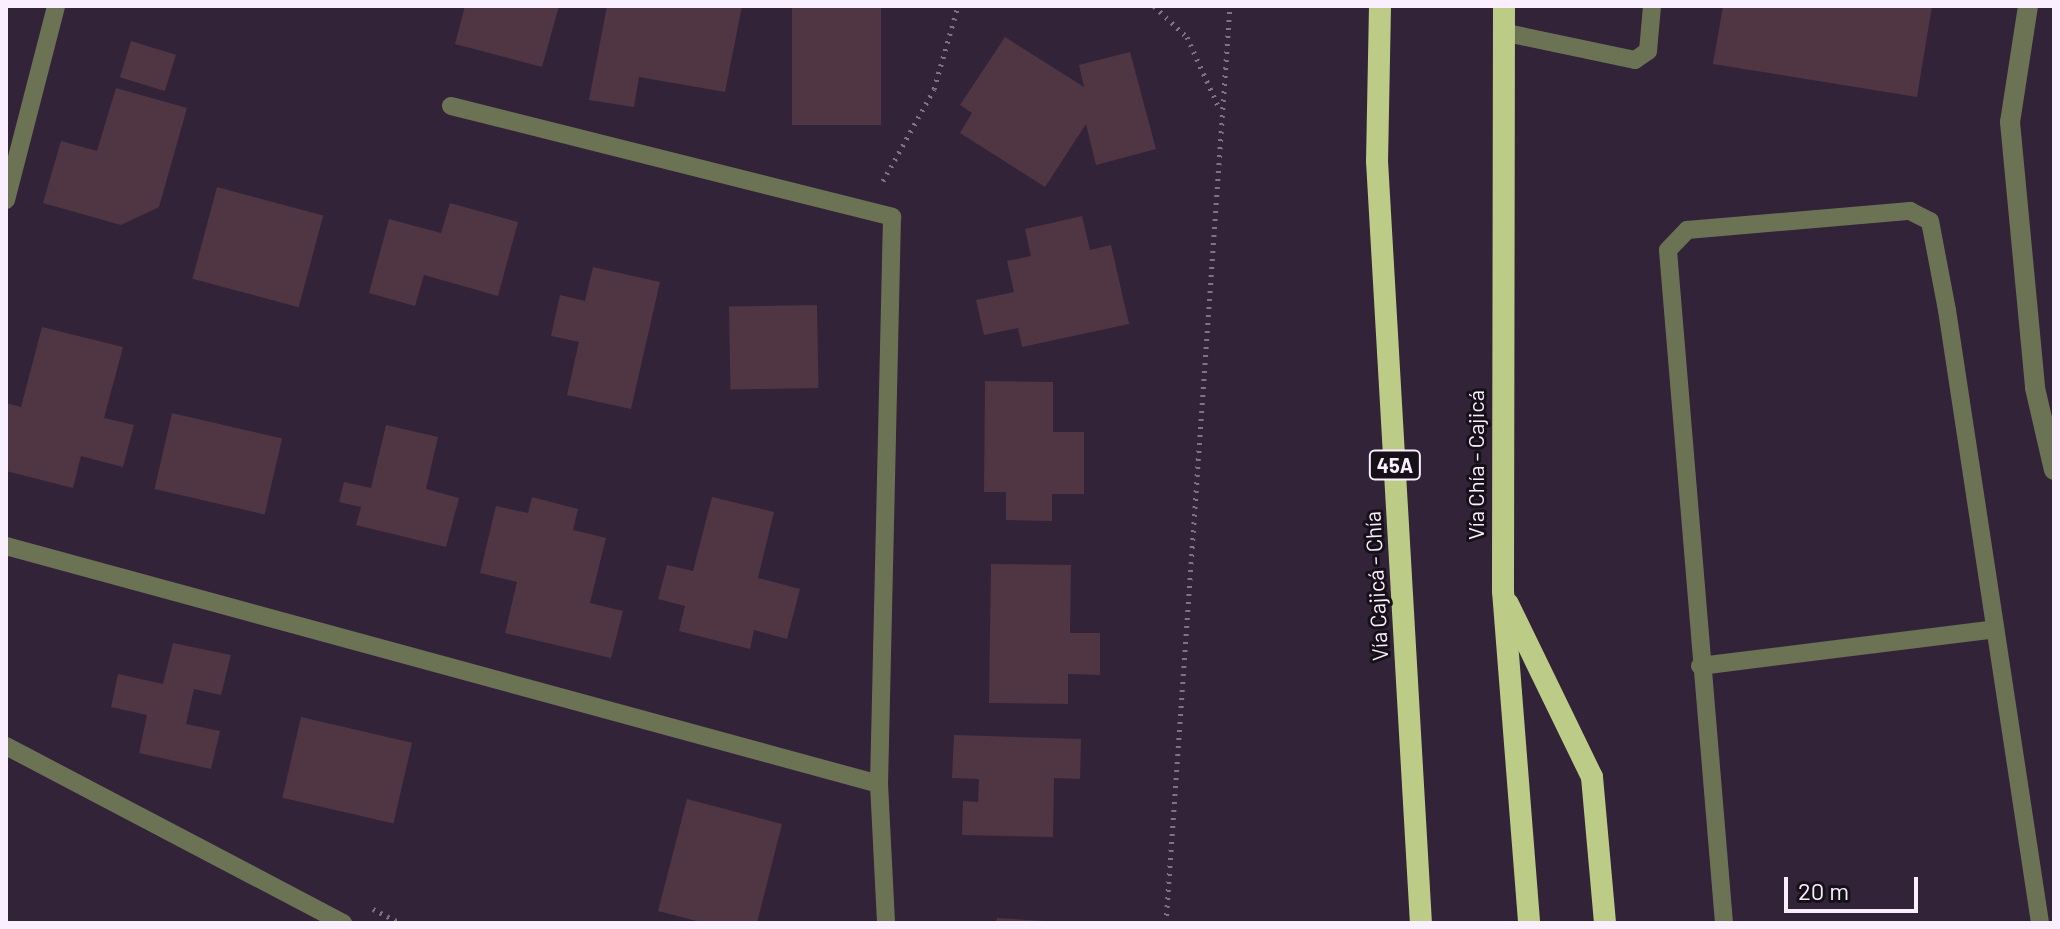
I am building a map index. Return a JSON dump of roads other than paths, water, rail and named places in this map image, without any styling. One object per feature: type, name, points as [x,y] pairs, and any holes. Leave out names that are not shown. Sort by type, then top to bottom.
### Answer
[{"type":"highway","name":"Vía Cajicá - Chía","points":[[1380,6],[1377,161],[1421,923]]},
{"type":"highway","name":"Vía Chía - Cajicá","points":[[1504,6],[1503,591],[1529,923]]},
{"type":"highway","points":[[1503,591],[1592,777],[1605,923]]},
{"type":"street","points":[[2028,6],[2010,122],[2035,388],[2054,470]]},
{"type":"lane","points":[[6,200],[56,6]]},
{"type":"lane","points":[[1502,32],[1635,60],[1648,51],[1652,6]]},
{"type":"lane","points":[[451,106],[892,217],[879,784],[886,923]]},
{"type":"lane","points":[[1724,923],[1700,666],[1668,250],[1687,230],[1910,211],[1930,221],[2040,923]]},
{"type":"lane","points":[[6,546],[879,784]]},
{"type":"lane","points":[[1700,666],[1995,629]]},
{"type":"lane","points":[[6,746],[343,923]]}]
